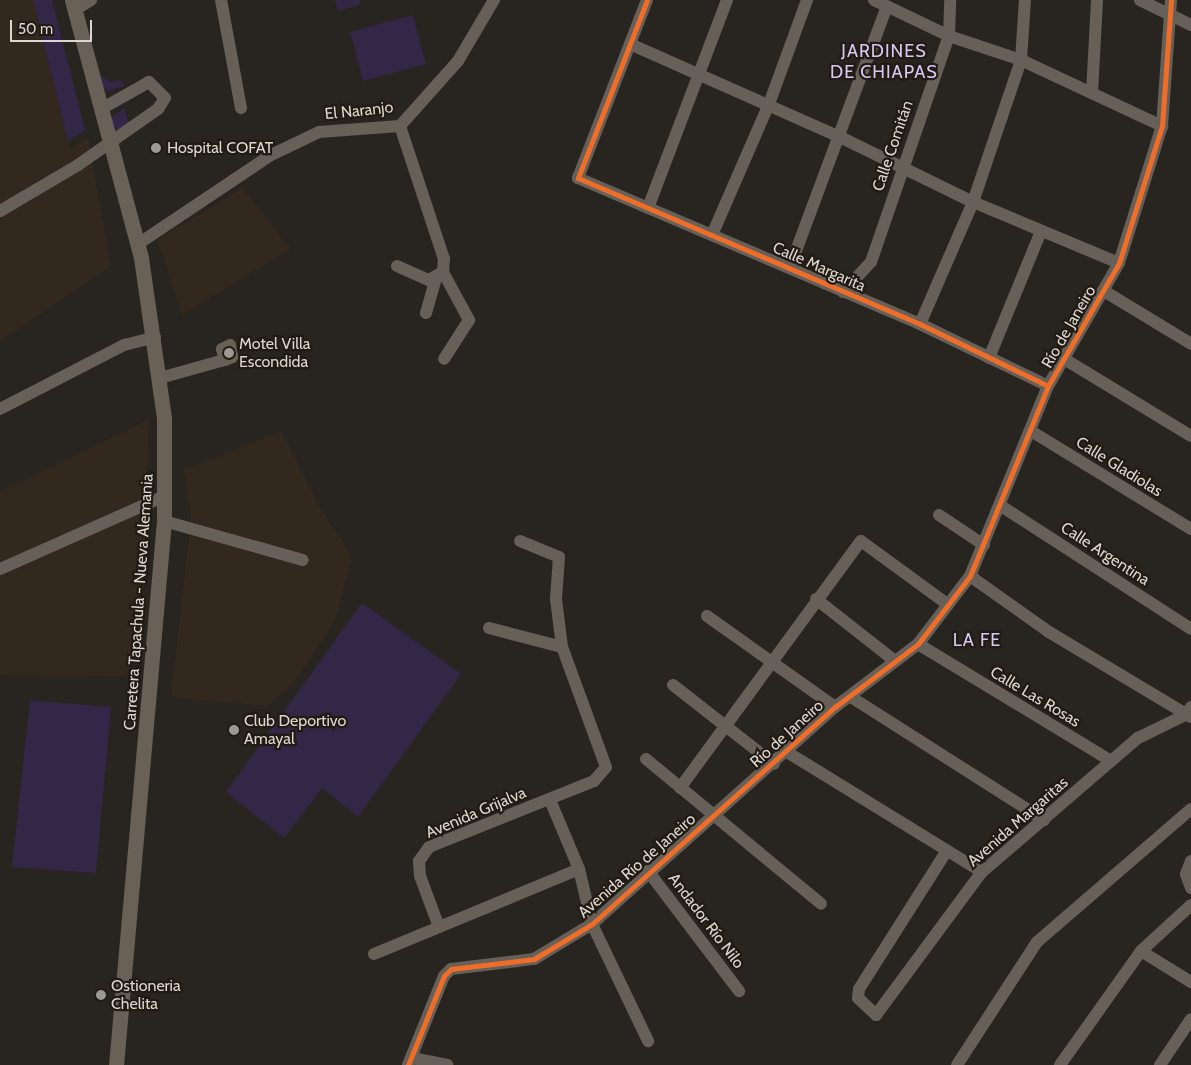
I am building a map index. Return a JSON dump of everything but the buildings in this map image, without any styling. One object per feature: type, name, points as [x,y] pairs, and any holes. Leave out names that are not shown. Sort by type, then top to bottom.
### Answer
[{"type":"main road","name":"Carretera Tapachula - Nueva Alemania","points":[[74,5],[138,244],[155,337],[160,378],[165,496],[116,1065]]},
{"type":"street","points":[[74,5],[91,0]]},
{"type":"street","points":[[221,0],[241,108]]},
{"type":"street","name":"El Naranjo","points":[[138,244],[271,155],[319,132],[400,126],[458,61],[494,0]]},
{"type":"street","points":[[646,0],[630,44],[700,72],[902,166],[973,202],[1119,263]]},
{"type":"street","points":[[648,208],[727,0]]},
{"type":"street","points":[[712,235],[769,104],[807,0]]},
{"type":"street","points":[[874,0],[949,36],[1021,60],[1162,126]]},
{"type":"street","name":"Calle Comitán","points":[[842,292],[871,262],[902,166],[949,36],[950,0]]},
{"type":"street","points":[[920,324],[973,202],[1021,60],[1025,0]]},
{"type":"street","points":[[1092,93],[1097,0]]},
{"type":"street","points":[[1140,0],[1191,25]]},
{"type":"street","name":"Río de Janeiro","points":[[713,817],[835,707],[851,697],[918,644],[970,576],[1001,506],[1048,386],[1066,360],[1119,263],[1162,126],[1171,0]]},
{"type":"street","points":[[790,267],[888,6]]},
{"type":"street","name":"Calle Margarita","points":[[630,44],[578,178],[920,324],[1048,386]]},
{"type":"street","points":[[0,211],[158,109],[164,95],[149,82],[101,109]]},
{"type":"street","points":[[400,126],[444,258],[426,313]]},
{"type":"street","points":[[989,358],[1041,231]]},
{"type":"street","points":[[397,266],[422,279],[439,275]]},
{"type":"street","points":[[439,275],[469,320],[444,359]]},
{"type":"street","points":[[1104,291],[1191,344]]},
{"type":"street","points":[[0,409],[124,345],[155,337]]},
{"type":"street","points":[[160,378],[225,360]]},
{"type":"street","points":[[1066,360],[1191,436]]},
{"type":"street","name":"Calle Gladiolas","points":[[1031,432],[1191,529]]},
{"type":"street","points":[[0,569],[165,496]]},
{"type":"street","name":"Calle Argentina","points":[[1001,506],[1191,629]]},
{"type":"street","points":[[939,515],[984,545]]},
{"type":"street","points":[[164,521],[303,560]]},
{"type":"street","points":[[489,628],[562,647],[556,599],[559,556],[520,541]]},
{"type":"street","points":[[680,788],[816,599],[861,541],[947,604]]},
{"type":"street","points":[[970,576],[1049,632],[1190,713]]},
{"type":"street","points":[[816,599],[896,661]]},
{"type":"street","points":[[707,616],[835,707]]},
{"type":"street","name":"Calle Las Rosas","points":[[918,644],[1110,761]]},
{"type":"street","name":"Avenida Grijalva","points":[[439,927],[420,876],[420,861],[429,847],[594,781],[606,767],[562,647]]},
{"type":"street","points":[[673,685],[774,764]]},
{"type":"street","points":[[851,697],[1044,820]]},
{"type":"street","name":"Avenida Margaritas","points":[[946,852],[859,989],[858,998],[876,1015],[982,872],[1138,738],[1190,713]]},
{"type":"street","points":[[787,752],[946,852],[982,872]]},
{"type":"street","points":[[646,759],[713,817],[820,904]]},
{"type":"street","points":[[550,800],[580,869],[592,924],[648,1041]]},
{"type":"street","points":[[957,1065],[1037,942],[1191,810]]},
{"type":"street","name":"Avenida Río de Janeiro","points":[[410,1062],[444,976],[451,969],[534,959],[592,924],[648,871],[713,817]]},
{"type":"street","points":[[1191,862],[1186,874],[1191,888]]},
{"type":"street","points":[[374,954],[580,869]]},
{"type":"street","name":"Andador Río Nilo","points":[[648,871],[739,991]]},
{"type":"street","points":[[1060,1065],[1141,951],[1191,904]]},
{"type":"street","points":[[1141,951],[1191,982]]},
{"type":"street","points":[[1160,1065],[1191,1019]]},
{"type":"street","points":[[410,1062],[447,1065]]},
{"type":"shaded area","points":[[0,0],[33,0],[70,149],[88,138],[111,266],[0,341]]},
{"type":"shaded area","points":[[33,0],[52,0],[85,130],[68,141]]},
{"type":"shaded area","points":[[335,0],[359,0],[361,4],[338,11]]},
{"type":"shaded area","points":[[413,15],[426,64],[363,81],[350,32]]},
{"type":"shaded area","points":[[102,76],[110,82],[121,80],[124,86],[107,91],[96,80]]},
{"type":"shaded area","points":[[124,108],[129,123],[115,132],[109,119]]},
{"type":"shaded area","points":[[243,188],[291,249],[182,315],[158,239]]},
{"type":"shaded area","points":[[149,419],[142,629],[126,676],[0,675],[0,492]]},
{"type":"shaded area","points":[[281,431],[317,503],[352,556],[335,621],[294,682],[268,706],[171,697],[191,518],[184,470]]},
{"type":"shaded area","points":[[362,603],[461,674],[358,817],[322,788],[284,838],[226,792]]},
{"type":"shaded area","points":[[30,700],[111,707],[96,873],[12,867]]},
{"type":"cycle path","points":[[647,0],[578,178],[920,324],[1048,386]]},
{"type":"cycle path","points":[[408,1065],[444,976],[451,969],[534,959],[592,924],[835,707],[918,644],[970,576],[1048,386],[1119,263],[1162,126],[1171,0]]},
{"type":"place","name":"Hospital COFAT","points":[[156,148]]},
{"type":"place","name":"Motel Villa Escondida","points":[[229,353]]},
{"type":"place","name":"Club Deportivo Amayal","points":[[234,730]]},
{"type":"place","name":"Ostioneria Chelita","points":[[101,995]]},
{"type":"district","name":"JARDINES DE CHIAPAS","points":[[884,62]]},
{"type":"district","name":"LA FE","points":[[977,640]]}]
